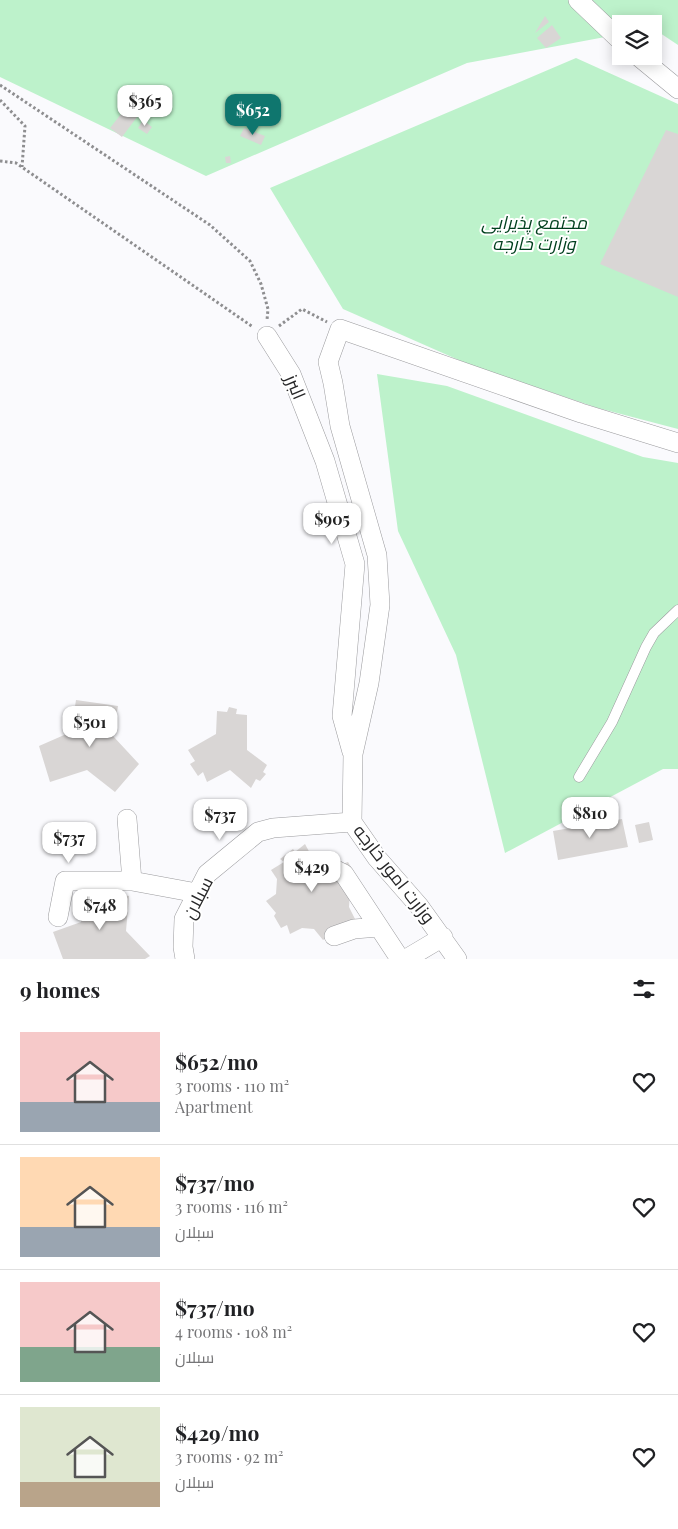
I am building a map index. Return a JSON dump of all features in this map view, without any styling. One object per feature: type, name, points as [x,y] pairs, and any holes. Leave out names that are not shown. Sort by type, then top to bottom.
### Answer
[{"type":"street","points":[[578,0],[612,32]]},
{"type":"street","points":[[649,65],[678,89]]},
{"type":"street","points":[[353,754],[369,683],[380,606],[377,555],[340,426],[334,383],[328,362],[340,328],[581,414],[678,443]]},
{"type":"street","name":"البرز","points":[[267,336],[291,374],[325,461],[355,564],[342,716],[353,754]]},
{"type":"street","name":"وزارت امور خارجه","points":[[353,754],[352,822],[377,858],[420,906],[444,937],[457,959]]},
{"type":"street","points":[[128,819],[132,881]]},
{"type":"street","name":"سبلان","points":[[185,959],[182,947],[184,919],[207,874],[258,832],[273,828],[352,822]]},
{"type":"street","points":[[308,868],[330,867],[344,874],[400,959]]},
{"type":"street","points":[[58,917],[65,881],[132,881],[197,893]]},
{"type":"street","points":[[334,936],[354,929],[379,927]]},
{"type":"street","points":[[406,959],[444,937]]},
{"type":"lane","points":[[579,777],[612,722],[654,633],[678,610]]},
{"type":"path","points":[[0,85],[210,225],[250,261],[261,284],[268,308],[267,336]]},
{"type":"path","points":[[0,100],[25,126],[22,167]]},
{"type":"path","points":[[0,160],[16,163],[267,336]]},
{"type":"path","points":[[267,336],[302,309],[340,328]]},
{"type":"green space","points":[[0,0],[678,0],[678,45],[662,34],[662,15],[612,15],[612,36],[467,63],[206,176],[0,77]]},
{"type":"green space","name":"مجتمع پذیرایی وزارت خارجه","points":[[576,58],[678,104],[678,429],[598,408],[470,365],[343,309],[270,188]]},
{"type":"green space","points":[[377,374],[447,386],[643,457],[678,463],[678,769],[663,769],[505,853],[456,655],[398,531]]},
{"type":"building","points":[[545,16],[549,22],[535,33]]},
{"type":"building","points":[[552,25],[561,38],[546,48],[537,38]]},
{"type":"building","points":[[129,104],[140,113],[122,137],[110,128]]},
{"type":"building","points":[[143,120],[152,127],[147,134],[138,128]]},
{"type":"building","points":[[244,128],[265,136],[261,145],[240,136]]},
{"type":"building","points":[[666,130],[678,134],[678,297],[600,264]]},
{"type":"building","points":[[230,156],[231,163],[226,163],[225,157]]},
{"type":"building","points":[[76,700],[118,706],[113,736],[139,764],[115,792],[87,770],[50,782],[39,746],[71,732]]},
{"type":"building","points":[[229,707],[237,709],[236,714],[247,715],[247,750],[267,765],[263,772],[266,774],[260,781],[256,779],[251,788],[230,770],[207,782],[203,772],[198,776],[190,764],[195,761],[188,750],[216,734],[217,711],[227,712]]},
{"type":"building","points":[[622,819],[628,847],[558,860],[553,831]]},
{"type":"building","points":[[649,822],[653,840],[639,843],[635,825]]},
{"type":"building","points":[[305,844],[312,857],[325,859],[335,852],[342,864],[348,862],[355,874],[351,877],[349,907],[355,919],[323,940],[314,929],[302,928],[290,934],[287,925],[281,928],[274,916],[276,913],[266,901],[276,894],[277,879],[271,870],[284,862],[280,859],[293,849],[295,852]]},
{"type":"building","points":[[87,888],[129,896],[126,931],[150,956],[145,959],[63,959],[53,932],[81,922]]}]
